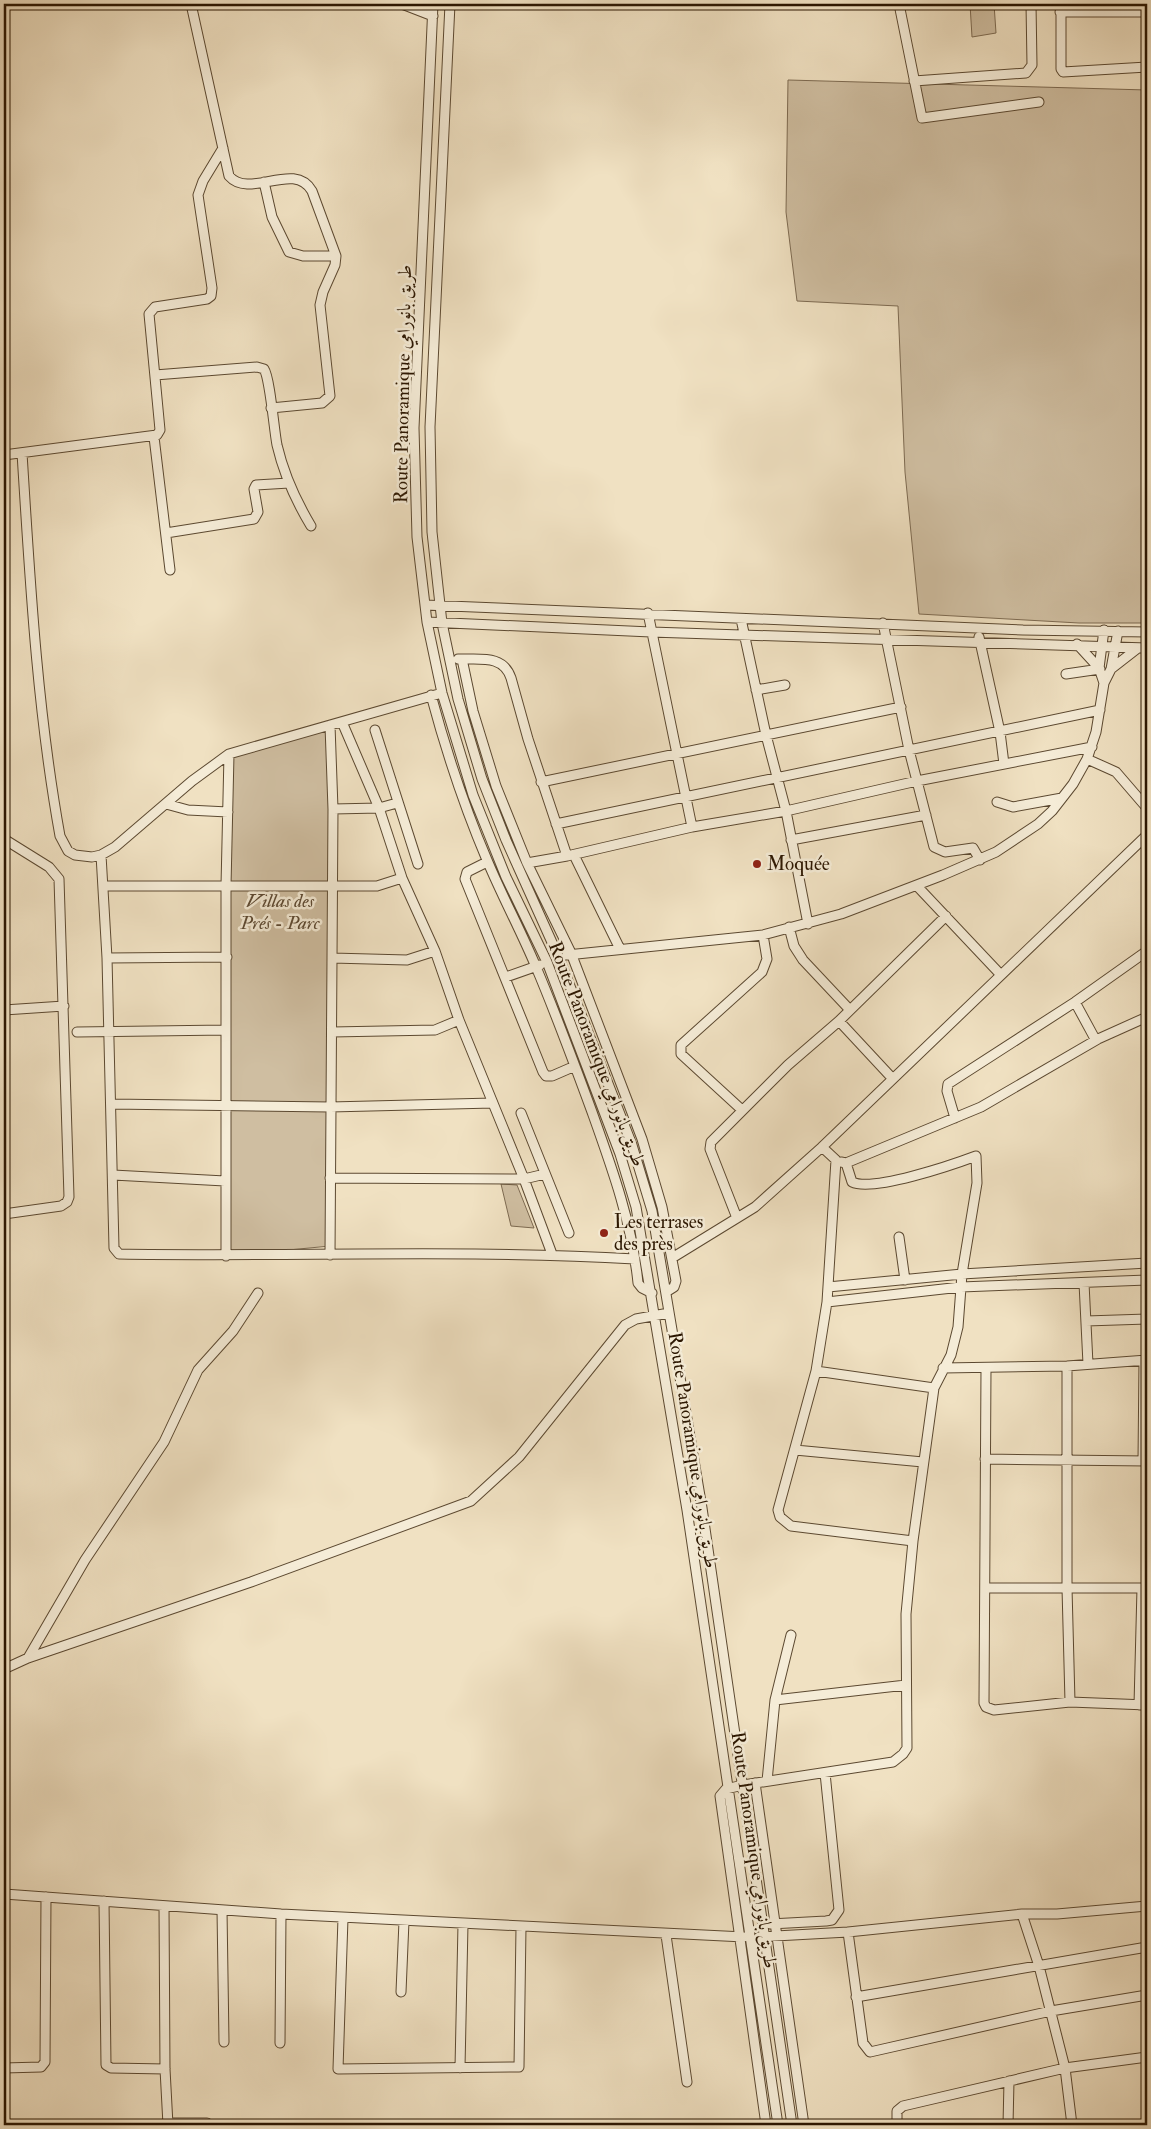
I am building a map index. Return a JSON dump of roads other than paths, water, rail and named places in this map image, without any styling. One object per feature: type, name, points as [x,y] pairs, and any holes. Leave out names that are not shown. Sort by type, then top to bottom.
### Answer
[{"type":"street","points":[[190,4],[227,173],[234,181],[244,184],[295,179],[306,184],[312,191],[336,256],[335,265],[323,292],[320,305],[330,396],[322,403],[271,408]]},
{"type":"street","points":[[402,4],[433,16]]},
{"type":"street","name":"Route Panoramique طريق بانورامي","points":[[433,4],[414,428],[417,537],[425,605],[442,692],[482,820],[506,877],[547,962],[628,1180],[642,1233],[729,1788],[778,2125]]},
{"type":"street","name":"Route Panoramique طريق بانورامي","points":[[450,4],[430,427],[432,532],[439,604],[449,659],[465,724],[493,810],[559,958],[640,1167],[652,1211],[702,1508],[792,2125]]},
{"type":"street","points":[[899,4],[922,118],[1039,102]]},
{"type":"street","points":[[914,81],[1026,73],[1032,65],[1031,4]]},
{"type":"street","points":[[1147,12],[1060,8],[1061,69],[1063,72],[1147,67]]},
{"type":"street","points":[[170,570],[154,438],[160,430],[150,310],[155,307],[207,299],[212,292],[198,195],[203,181],[223,148]]},
{"type":"street","points":[[264,182],[270,212],[289,252],[303,256],[336,256]]},
{"type":"street","points":[[155,375],[261,368],[267,375],[280,457],[289,483],[311,526]]},
{"type":"street","points":[[4,455],[154,438]]},
{"type":"street","points":[[22,453],[33,631],[42,720],[60,836],[68,851],[92,857],[115,847],[229,754],[442,692]]},
{"type":"street","points":[[166,533],[254,519],[258,512],[254,489],[256,485],[289,483]]},
{"type":"street","points":[[425,605],[439,604],[527,610],[648,613],[741,619],[977,628],[1147,632]]},
{"type":"street","points":[[648,613],[692,828]]},
{"type":"street","points":[[741,619],[776,778],[786,810],[808,924]]},
{"type":"street","points":[[428,622],[651,632],[1078,644],[1142,648]]},
{"type":"street","points":[[883,623],[909,750],[934,847],[945,852],[970,847],[975,849],[980,860]]},
{"type":"street","points":[[977,628],[1000,732],[1004,764]]},
{"type":"street","points":[[1104,630],[1100,669],[1104,683]]},
{"type":"street","points":[[506,977],[571,953],[763,935],[808,924],[917,886],[980,860],[1019,838],[1038,824],[1062,798],[1087,759],[1092,747],[1104,683],[1111,669],[1118,631]]},
{"type":"street","points":[[1078,644],[1100,669]]},
{"type":"street","points":[[1111,669],[1142,648]]},
{"type":"street","points":[[449,659],[500,662],[508,668],[541,782],[556,824],[570,855],[620,949]]},
{"type":"street","points":[[462,660],[473,711],[488,761],[527,863],[571,953],[645,1146],[660,1199],[676,1283],[666,1292]]},
{"type":"street","points":[[1066,674],[1100,669]]},
{"type":"street","points":[[756,690],[785,685]]},
{"type":"street","points":[[430,695],[449,760],[487,862],[536,966],[575,1066],[623,1201],[640,1286],[652,1293]]},
{"type":"street","points":[[541,782],[901,707]]},
{"type":"street","points":[[556,824],[1100,710]]},
{"type":"street","points":[[342,722],[379,808],[402,878],[434,951],[459,1020],[524,1179],[552,1254]]},
{"type":"street","points":[[330,725],[333,809],[330,1255]]},
{"type":"street","points":[[375,730],[418,864]]},
{"type":"street","points":[[330,739],[347,735]]},
{"type":"street","points":[[527,863],[917,781],[1092,747]]},
{"type":"street","points":[[226,1256],[226,886],[229,754]]},
{"type":"street","points":[[1087,759],[1107,766],[1116,772],[1147,808]]},
{"type":"street","points":[[997,802],[1014,807],[1062,798]]},
{"type":"street","points":[[333,809],[379,808],[397,803]]},
{"type":"street","points":[[166,804],[188,810],[228,812]]},
{"type":"street","points":[[791,840],[926,815]]},
{"type":"street","points":[[672,1258],[755,1207],[822,1148],[892,1078],[1147,835]]},
{"type":"street","points":[[4,839],[49,866],[58,876],[64,1006],[68,1200],[61,1206],[4,1214]]},
{"type":"street","points":[[101,854],[104,886],[112,1104],[114,1248],[119,1254],[226,1256],[552,1254],[635,1259]]},
{"type":"street","points":[[487,862],[467,872],[465,879],[544,1074],[552,1076],[575,1066]]},
{"type":"street","points":[[104,886],[377,886],[402,878]]},
{"type":"street","points":[[917,886],[1001,975]]},
{"type":"street","points":[[737,1218],[710,1146],[742,1110],[788,1065],[839,1021],[946,916]]},
{"type":"street","points":[[789,928],[794,946],[803,960],[850,1010]]},
{"type":"street","points":[[742,1110],[681,1054],[680,1050],[682,1045],[762,972],[767,959],[763,935]]},
{"type":"street","points":[[332,958],[407,960],[434,951]]},
{"type":"street","points":[[955,1118],[947,1091],[948,1084],[1075,1002],[1147,951]]},
{"type":"street","points":[[107,958],[227,957]]},
{"type":"street","points":[[1075,1002],[1094,1037],[1098,1039]]},
{"type":"street","points":[[4,1010],[64,1006]]},
{"type":"street","points":[[822,1148],[836,1160],[846,1163],[981,1107],[1098,1039],[1147,1017]]},
{"type":"street","points":[[332,1032],[435,1030],[459,1020]]},
{"type":"street","points":[[839,1021],[892,1078]]},
{"type":"street","points":[[77,1032],[226,1030]]},
{"type":"street","points":[[112,1104],[330,1106],[492,1103]]},
{"type":"street","points":[[521,1113],[569,1233]]},
{"type":"street","points":[[766,2125],[720,1802],[722,1794],[729,1788],[893,1762],[903,1754],[908,1742],[906,1614],[913,1541],[934,1388],[955,1344],[962,1274],[977,1183],[976,1156],[931,1171],[868,1185],[858,1185],[852,1182],[846,1163]]},
{"type":"street","points":[[836,1160],[827,1302],[816,1371],[778,1510],[784,1523],[797,1527],[913,1541]]},
{"type":"street","points":[[330,1178],[524,1179],[545,1174]]},
{"type":"street","points":[[113,1175],[225,1181]]},
{"type":"street","points":[[899,1237],[905,1280]]},
{"type":"street","points":[[828,1286],[962,1274],[1147,1263]]},
{"type":"street","points":[[827,1302],[961,1287],[1147,1280]]},
{"type":"street","points":[[1084,1283],[1088,1364]]},
{"type":"street","points":[[28,1658],[86,1560],[164,1442],[198,1370],[233,1331],[258,1293]]},
{"type":"street","points":[[4,1669],[28,1658],[251,1582],[471,1501],[519,1457],[625,1326],[636,1319],[669,1312]]},
{"type":"street","points":[[1086,1321],[1147,1319]]},
{"type":"street","points":[[943,1368],[1068,1366],[1146,1360],[1145,1461],[986,1459]]},
{"type":"street","points":[[1068,1366],[1066,1588],[1070,1702]]},
{"type":"street","points":[[985,1588],[1145,1588],[1143,1705],[1070,1702],[994,1710],[986,1707],[983,1697],[986,1368]]},
{"type":"street","points":[[816,1371],[934,1388]]},
{"type":"street","points":[[795,1450],[923,1462]]},
{"type":"street","points":[[767,1781],[775,1700],[791,1635]]},
{"type":"street","points":[[775,1700],[906,1685]]},
{"type":"street","points":[[737,1926],[826,1921],[832,1920],[839,1910],[825,1773]]},
{"type":"street","points":[[754,1783],[804,2125]]},
{"type":"street","points":[[4,1894],[343,1918],[739,1938],[848,1932],[1022,1914],[1057,1914],[1147,1906]]},
{"type":"street","points":[[4,2068],[41,2067],[45,2062],[46,1896]]},
{"type":"street","points":[[104,1901],[106,2065],[111,2068],[165,2068]]},
{"type":"street","points":[[164,1906],[165,2068],[168,2124],[207,2122]]},
{"type":"street","points":[[222,1910],[224,2042]]},
{"type":"street","points":[[280,2043],[281,1914]]},
{"type":"street","points":[[1022,1914],[1039,1966],[1066,2068],[1072,2125]]},
{"type":"street","points":[[343,1918],[338,2069],[519,2067],[521,1927]]},
{"type":"street","points":[[401,1992],[404,1921]]},
{"type":"street","points":[[460,2068],[463,1924]]},
{"type":"street","points":[[848,1932],[863,2043],[867,2050],[873,2053],[1051,2011],[1147,1995]]},
{"type":"street","points":[[666,1935],[687,2082]]},
{"type":"street","points":[[856,1997],[1147,1948]]},
{"type":"street","points":[[896,2125],[897,2111],[903,2106],[1066,2068],[1147,2057]]},
{"type":"street","points":[[1008,2125],[1009,2081]]},
{"type":"place","name":"Moquée","points":[[757,864]]},
{"type":"place","name":"Les terrases des près","points":[[604,1233]]},
{"type":"park label","name":"Villas des Prés - Parc","points":[[280,912]]}]
